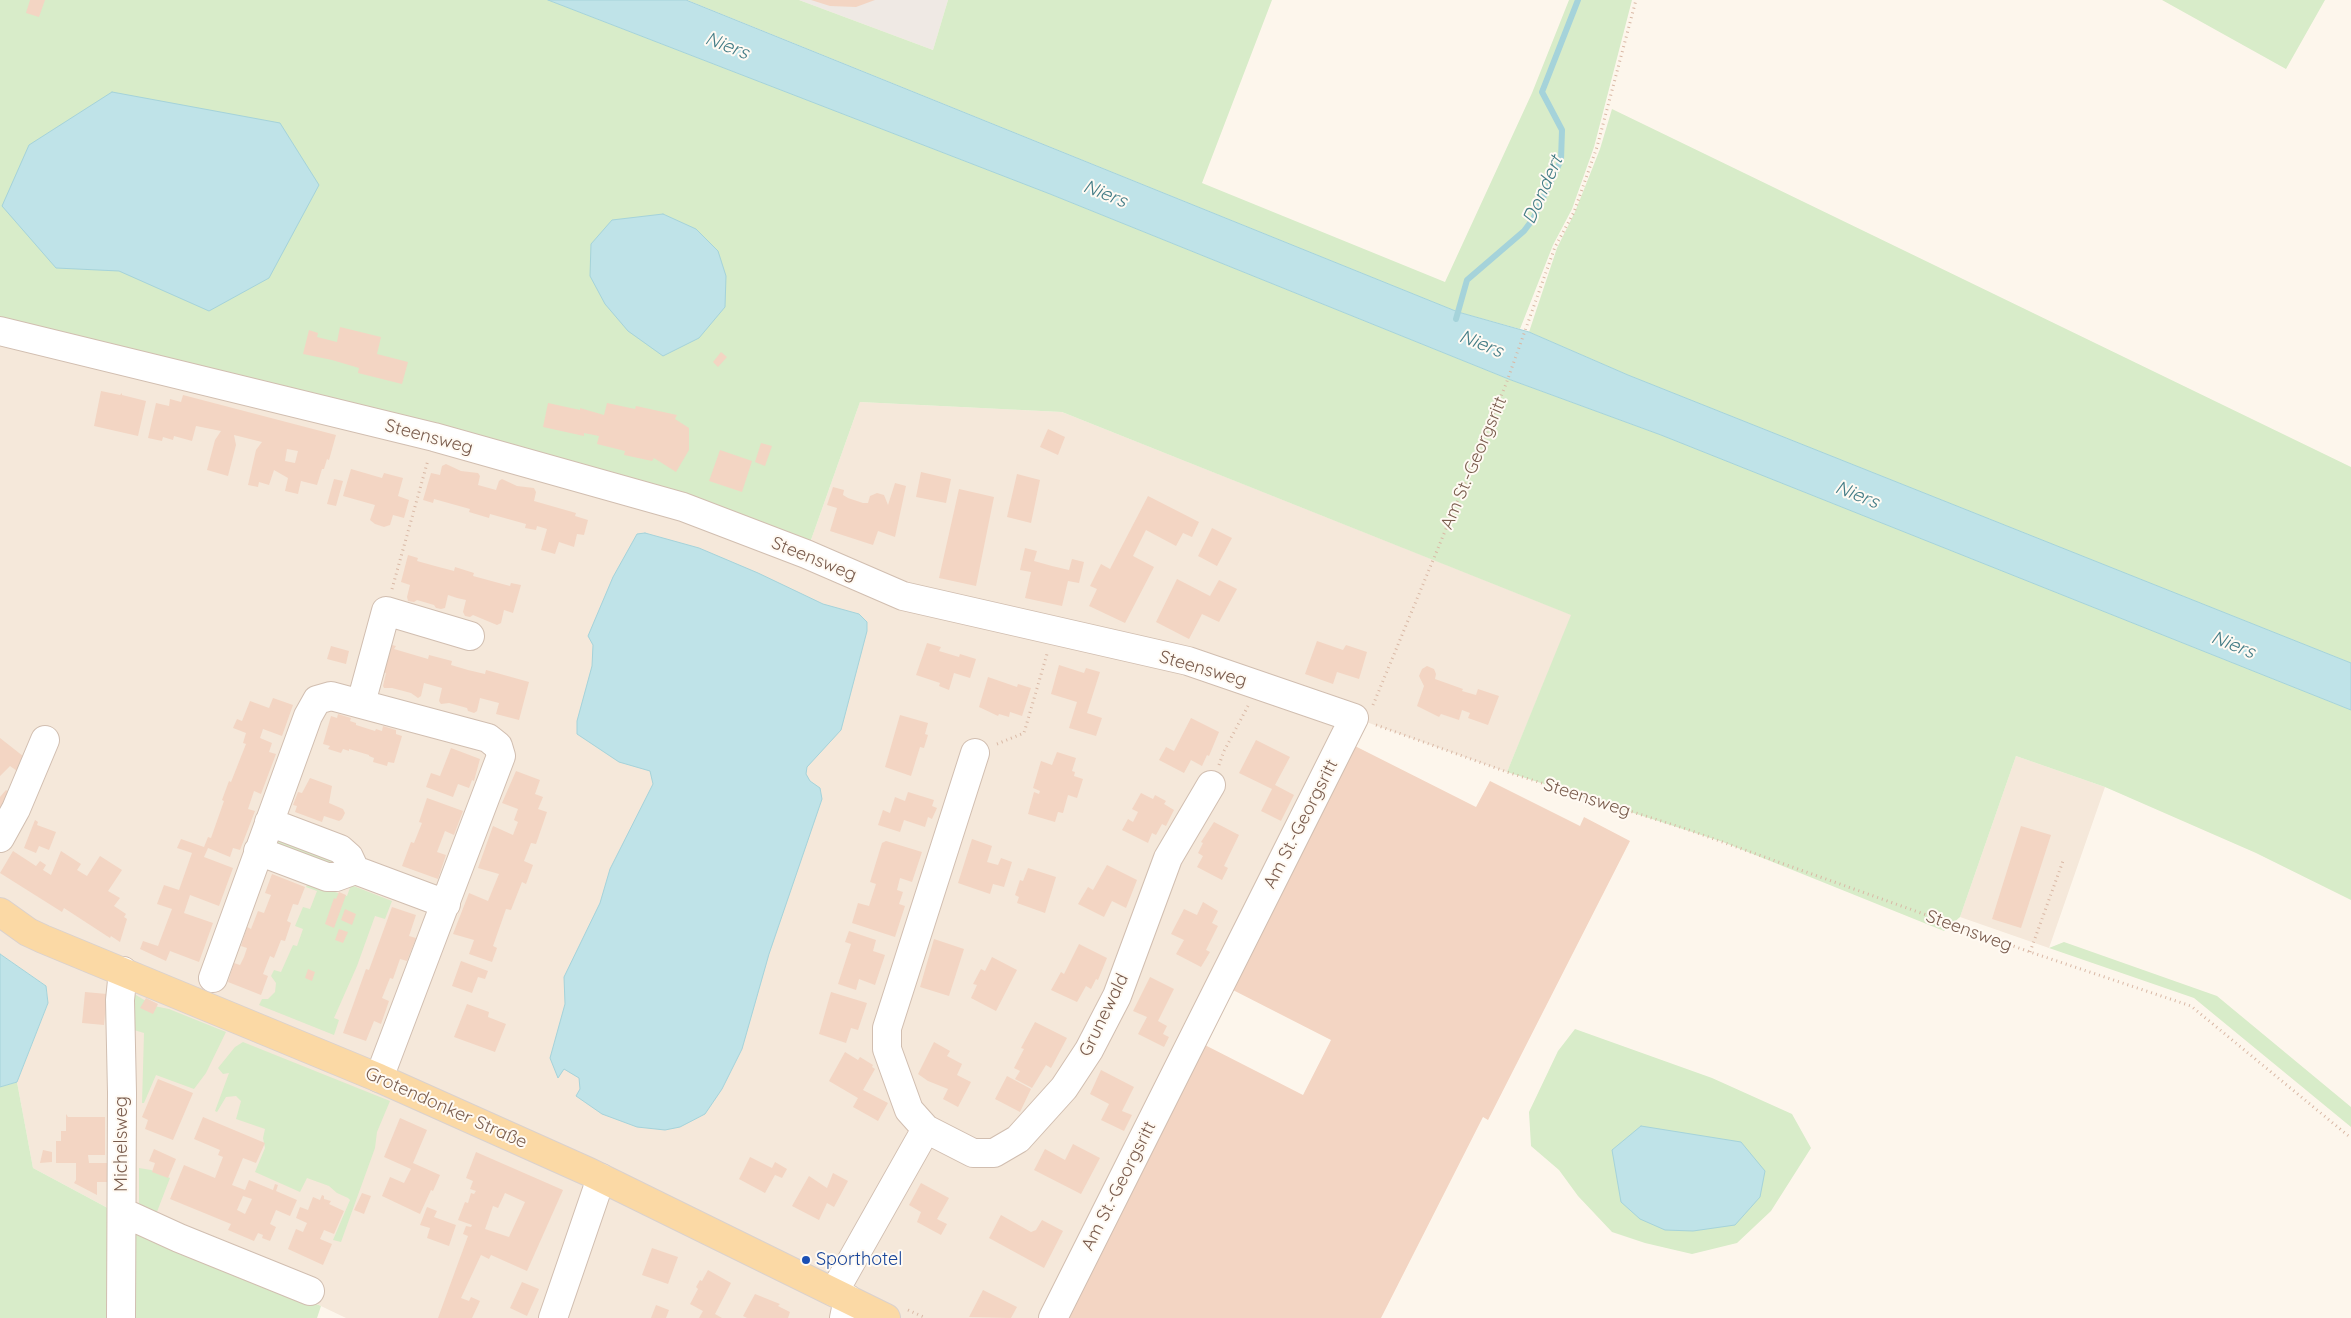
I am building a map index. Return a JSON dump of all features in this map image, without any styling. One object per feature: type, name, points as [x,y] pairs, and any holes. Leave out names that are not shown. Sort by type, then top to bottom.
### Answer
[{"type":"main road","name":"Grotendonker Straße","points":[[0,912],[28,932],[43,939],[379,1078],[601,1178],[842,1303],[884,1318]]},
{"type":"street","name":"Steensweg","points":[[0,331],[434,437],[683,508],[806,554],[903,596],[1054,632],[1188,661],[1354,718]]},
{"type":"street","points":[[361,703],[386,611],[470,636]]},
{"type":"street","points":[[213,978],[312,706],[317,700],[331,696],[488,738],[501,750],[501,756],[379,1078]]},
{"type":"street","name":"Am St.-Georgsritt","points":[[1053,1318],[1354,718]]},
{"type":"street","points":[[0,838],[16,809],[45,740]]},
{"type":"street","name":"Grunewald","points":[[975,753],[887,1028],[887,1049],[909,1110],[926,1130],[973,1153],[994,1153],[1018,1139],[1064,1088],[1089,1050],[1117,996],[1168,858],[1211,786]]},
{"type":"street","points":[[269,822],[340,849],[349,857],[355,870]]},
{"type":"street","points":[[258,851],[327,877],[336,877],[355,870],[446,904]]},
{"type":"street","name":"Michelsweg","points":[[121,1318],[120,1000],[123,971]]},
{"type":"street","points":[[842,1303],[926,1130]]},
{"type":"street","points":[[553,1318],[601,1178]]},
{"type":"street","points":[[122,1212],[178,1238],[310,1291]]},
{"type":"path","name":"Am St.-Georgsritt","points":[[1354,718],[1374,704],[1506,384],[1555,248],[1574,212],[1598,148],[1636,0]]},
{"type":"path","points":[[386,611],[434,437]]},
{"type":"path","points":[[975,753],[1024,733],[1054,632]]},
{"type":"path","points":[[1211,786],[1224,751],[1259,685]]},
{"type":"path","name":"Steensweg","points":[[1354,718],[1516,775],[1704,836],[2030,952],[2190,1006],[2351,1138]]},
{"type":"path","points":[[2030,952],[2063,861]]},
{"type":"shaded area","points":[[799,0],[948,0],[933,50]]},
{"type":"shaded area","points":[[0,331],[806,554],[860,402],[1062,412],[1572,615],[1507,772],[1355,718],[1051,1318],[346,1318],[302,1297],[134,1235],[117,1213],[33,1168],[17,1082],[48,1003],[46,986],[0,954]]},
{"type":"shaded area","points":[[2016,756],[2105,787],[2049,948],[1960,917]]},
{"type":"green space","points":[[0,0],[548,0],[1050,194],[1511,380],[1661,435],[2351,710],[2351,900],[2256,853],[2105,787],[2016,756],[1960,917],[1944,931],[1723,842],[1507,772],[1571,615],[1062,412],[860,402],[806,554],[0,331]]},
{"type":"green space","points":[[687,0],[799,0],[933,50],[948,0],[1272,0],[1202,183],[1445,282],[1532,93],[1569,0],[1632,0],[1594,147],[1572,209],[1553,245],[1520,329],[1458,312]]},
{"type":"green space","points":[[2162,0],[2325,0],[2286,69]]},
{"type":"green space","points":[[1612,109],[2351,467],[2351,663],[1628,375],[1529,332],[1557,248],[1575,212],[1600,149]]},
{"type":"green space","points":[[274,838],[336,855],[336,870],[272,842]]},
{"type":"green space","points":[[308,883],[347,896],[351,885],[392,901],[385,919],[375,916],[357,966],[334,1018],[339,1020],[334,1035],[259,1005],[262,999],[268,999],[275,992],[276,983],[271,976],[274,970],[281,972],[293,945],[297,946],[303,929],[295,926],[303,907],[310,909],[317,891],[306,887]]},
{"type":"green space","points":[[2064,942],[2217,996],[2351,1107],[2351,1127],[2194,998],[2049,948]]},
{"type":"green space","points":[[136,995],[154,1006],[169,1009],[226,1032],[206,1073],[194,1089],[156,1075],[144,1103],[142,1103],[144,1033],[134,1030],[129,1001]]},
{"type":"green space","points":[[1575,1029],[1712,1078],[1792,1114],[1811,1148],[1771,1211],[1737,1243],[1692,1254],[1645,1243],[1612,1232],[1578,1196],[1559,1170],[1531,1146],[1529,1112],[1558,1051]]},
{"type":"green space","points":[[243,1042],[390,1101],[377,1132],[375,1148],[341,1242],[333,1240],[350,1200],[329,1186],[307,1178],[300,1192],[255,1172],[265,1148],[263,1138],[265,1129],[236,1119],[241,1101],[236,1096],[226,1097],[217,1112],[215,1111],[229,1073],[223,1074],[218,1068],[235,1047]]},
{"type":"green space","points":[[17,1082],[33,1168],[117,1213],[134,1235],[142,1231],[321,1306],[317,1318],[0,1318],[0,1087]]},
{"type":"green space","points":[[139,1168],[151,1170],[170,1178],[155,1217],[139,1210]]},
{"type":"water","name":"Niers","points":[[548,0],[686,0],[1458,312],[1529,332],[1628,375],[2351,663],[2351,710],[1661,435],[1511,380],[1050,194]]},
{"type":"water","points":[[112,92],[280,123],[319,185],[269,278],[209,311],[119,271],[56,268],[2,206],[29,145]]},
{"type":"water","points":[[663,214],[696,229],[718,251],[726,276],[725,307],[699,338],[663,356],[628,331],[605,304],[590,276],[591,244],[612,220]]},
{"type":"water","points":[[645,533],[699,548],[823,604],[859,614],[867,622],[867,631],[841,730],[807,767],[806,774],[810,781],[820,788],[822,799],[769,954],[742,1049],[722,1089],[705,1114],[680,1127],[665,1130],[637,1127],[602,1114],[576,1096],[580,1089],[579,1078],[564,1069],[558,1078],[550,1058],[565,1004],[564,977],[600,903],[610,869],[653,784],[650,771],[619,762],[577,734],[577,721],[592,666],[593,645],[588,636],[613,577],[637,534]]},
{"type":"water","points":[[0,954],[46,986],[48,1003],[17,1082],[0,1087]]},
{"type":"water","points":[[1641,1126],[1741,1142],[1765,1171],[1760,1197],[1735,1225],[1693,1231],[1665,1230],[1640,1219],[1621,1202],[1612,1150]]},
{"type":"building","points":[[30,0],[45,0],[39,17],[26,13]]},
{"type":"building","points":[[811,0],[875,0],[856,7],[830,6]]},
{"type":"building","points":[[340,327],[381,337],[377,354],[408,362],[402,384],[358,373],[359,368],[303,354],[309,330],[318,333],[317,337],[337,342]]},
{"type":"building","points":[[721,352],[727,357],[718,367],[713,362]]},
{"type":"building","points":[[101,391],[120,395],[122,393],[122,395],[146,401],[138,436],[94,426]]},
{"type":"building","points":[[183,395],[336,435],[329,460],[327,459],[324,469],[322,469],[317,485],[301,481],[298,494],[285,491],[288,478],[274,470],[269,485],[259,482],[258,487],[248,485],[256,450],[262,442],[234,435],[236,445],[228,476],[207,470],[215,440],[221,431],[196,426],[192,441],[174,436],[173,440],[163,437],[162,441],[148,438],[156,403],[169,406],[170,399],[181,402]],"holes":[[[287,449],[298,451],[295,463],[285,461]]]},
{"type":"building","points":[[548,403],[580,410],[580,408],[604,415],[607,403],[635,409],[636,406],[677,415],[675,419],[689,428],[689,450],[676,472],[654,458],[652,461],[624,455],[625,451],[597,444],[599,436],[584,433],[584,436],[543,427]]},
{"type":"building","points":[[1048,429],[1065,437],[1058,455],[1040,447]]},
{"type":"building","points":[[761,443],[772,446],[765,466],[755,462]]},
{"type":"building","points":[[720,450],[752,461],[742,492],[709,481]]},
{"type":"building","points":[[446,464],[461,471],[478,473],[480,476],[478,485],[496,490],[499,481],[502,479],[517,486],[534,488],[536,492],[534,501],[576,513],[575,516],[588,520],[584,535],[577,534],[574,547],[559,542],[555,554],[541,550],[547,529],[537,526],[536,530],[525,528],[526,524],[490,514],[489,518],[469,512],[470,509],[434,499],[433,503],[423,500],[431,473],[440,475],[442,466]]},
{"type":"building","points":[[351,469],[382,478],[384,473],[403,478],[398,496],[409,500],[404,518],[393,515],[390,525],[384,527],[375,524],[370,520],[375,505],[343,496]]},
{"type":"building","points":[[921,472],[951,479],[946,503],[916,497]]},
{"type":"building","points":[[1017,474],[1040,480],[1031,523],[1007,517]]},
{"type":"building","points":[[334,479],[343,481],[336,506],[327,504]]},
{"type":"building","points":[[895,483],[906,486],[895,537],[878,531],[873,545],[830,531],[837,508],[827,505],[833,487],[844,490],[843,495],[848,498],[863,503],[868,503],[870,496],[877,493],[884,495],[888,505]]},
{"type":"building","points":[[959,489],[994,497],[976,586],[939,578]]},
{"type":"building","points":[[1148,496],[1199,522],[1192,537],[1183,533],[1176,546],[1146,530],[1133,556],[1154,567],[1125,623],[1089,606],[1097,589],[1090,586],[1101,564],[1110,569]]},
{"type":"building","points":[[1212,528],[1232,538],[1217,566],[1198,556]]},
{"type":"building","points":[[1025,548],[1037,551],[1034,561],[1052,566],[1069,570],[1072,559],[1084,562],[1079,583],[1068,581],[1062,606],[1025,598],[1031,572],[1020,570]]},
{"type":"building","points":[[408,555],[418,558],[417,561],[454,571],[455,567],[474,573],[473,576],[510,586],[511,583],[521,585],[513,613],[504,610],[501,623],[497,625],[473,615],[470,617],[465,616],[463,612],[466,600],[448,595],[445,608],[441,609],[417,600],[414,602],[408,601],[410,585],[401,582]]},
{"type":"building","points":[[1177,579],[1210,596],[1219,580],[1237,589],[1219,622],[1202,614],[1189,639],[1156,622]]},
{"type":"building","points":[[1317,641],[1343,650],[1346,645],[1367,652],[1359,679],[1337,672],[1333,684],[1305,674]]},
{"type":"building","points":[[384,643],[396,646],[394,649],[428,659],[429,655],[452,661],[451,665],[468,670],[485,674],[486,670],[529,682],[519,720],[496,714],[499,703],[480,698],[477,711],[474,713],[468,711],[467,708],[449,703],[441,704],[439,701],[442,688],[424,683],[421,696],[418,698],[411,693],[384,688],[386,673],[377,670]]},
{"type":"building","points":[[927,643],[941,647],[939,651],[959,657],[960,654],[976,659],[970,678],[954,673],[949,690],[939,686],[940,683],[916,675]]},
{"type":"building","points":[[331,646],[349,651],[346,664],[327,659]]},
{"type":"building","points":[[1059,665],[1084,673],[1086,668],[1100,672],[1087,713],[1102,718],[1096,736],[1069,728],[1077,702],[1051,694]]},
{"type":"building","points":[[1427,666],[1434,669],[1435,679],[1463,689],[1462,691],[1476,695],[1478,689],[1499,696],[1488,725],[1468,718],[1470,713],[1462,710],[1459,720],[1441,714],[1439,717],[1417,706],[1424,686],[1419,676],[1422,669]]},
{"type":"building","points":[[988,677],[1017,687],[1018,684],[1031,688],[1022,716],[1010,712],[1009,717],[999,714],[998,716],[979,707]]},
{"type":"building","points":[[273,698],[293,705],[282,736],[263,729],[260,738],[272,743],[269,752],[276,754],[261,794],[254,791],[248,809],[255,811],[240,850],[233,848],[230,857],[208,848],[204,857],[233,868],[219,906],[190,895],[184,913],[213,923],[199,962],[170,951],[166,961],[140,949],[143,941],[158,946],[172,909],[157,904],[164,885],[179,890],[192,853],[177,848],[181,839],[204,847],[208,837],[211,838],[229,781],[231,782],[246,744],[243,743],[246,733],[233,728],[237,719],[242,721],[250,701],[269,708]]},
{"type":"building","points":[[338,714],[351,718],[350,721],[356,723],[356,725],[375,731],[376,729],[382,731],[383,726],[396,730],[396,734],[402,736],[394,763],[388,762],[387,766],[373,762],[374,758],[369,755],[349,749],[349,751],[343,749],[341,753],[328,749],[330,746],[323,744],[331,716],[337,718]]},
{"type":"building","points":[[900,715],[928,723],[925,734],[928,735],[924,748],[920,747],[911,776],[885,767]]},
{"type":"building","points":[[1191,718],[1219,732],[1209,756],[1207,755],[1202,766],[1191,760],[1184,773],[1159,760],[1166,747],[1174,751]]},
{"type":"building","points":[[0,738],[28,760],[20,773],[10,766],[0,776]]},
{"type":"building","points":[[1256,740],[1290,757],[1275,785],[1294,795],[1281,821],[1261,811],[1272,789],[1239,773]]},
{"type":"building","points":[[1353,745],[1476,807],[1490,781],[1580,826],[1584,817],[1630,841],[1488,1120],[1483,1117],[1381,1318],[1061,1318],[1201,1043],[1303,1095],[1331,1040],[1229,988]]},
{"type":"building","points":[[451,748],[480,759],[474,781],[472,780],[469,788],[458,784],[453,797],[426,787],[431,773],[440,776]]},
{"type":"building","points":[[1057,752],[1076,758],[1072,771],[1075,772],[1074,776],[1083,779],[1077,798],[1068,795],[1063,813],[1058,812],[1055,822],[1028,814],[1034,792],[1039,794],[1040,791],[1033,788],[1041,761],[1052,765]]},
{"type":"building","points":[[516,771],[540,780],[535,794],[543,797],[538,809],[547,812],[536,844],[531,843],[524,861],[533,865],[526,884],[522,882],[511,910],[506,909],[493,946],[497,948],[492,962],[469,954],[474,940],[453,934],[469,893],[488,901],[499,874],[478,868],[493,826],[513,835],[518,822],[514,820],[518,809],[502,803]]},
{"type":"building","points":[[310,778],[332,786],[329,803],[343,809],[345,813],[342,819],[339,821],[324,816],[322,822],[295,812],[297,806],[293,805],[298,792],[302,793]]},
{"type":"building","points":[[6,790],[14,796],[0,822],[0,797]]},
{"type":"building","points":[[908,792],[934,800],[932,806],[937,808],[932,819],[928,817],[925,827],[904,820],[900,832],[878,825],[883,810],[890,813],[895,797],[905,801]]},
{"type":"building","points":[[1141,793],[1153,799],[1155,795],[1166,801],[1164,804],[1174,810],[1166,826],[1162,824],[1156,835],[1152,833],[1148,843],[1122,830],[1128,819],[1133,822],[1138,812],[1132,809]]},
{"type":"building","points":[[427,798],[463,811],[454,835],[445,831],[437,852],[446,855],[438,879],[402,866],[411,842],[414,843],[422,823],[419,822]]},
{"type":"building","points":[[35,820],[38,822],[37,825],[56,832],[49,850],[39,846],[36,853],[24,848]]},
{"type":"building","points":[[1214,822],[1239,835],[1224,866],[1228,868],[1222,880],[1197,867],[1203,856],[1198,853],[1203,843],[1201,842]]},
{"type":"building","points":[[2021,826],[2051,835],[2021,928],[1992,919]]},
{"type":"building","points":[[972,839],[992,846],[987,862],[998,865],[1001,858],[1012,862],[1004,887],[993,884],[990,894],[958,883]]},
{"type":"building","points":[[886,841],[922,852],[912,882],[900,878],[897,890],[903,892],[899,904],[905,906],[895,937],[852,923],[858,903],[869,906],[876,884],[870,882],[882,843]]},
{"type":"building","points":[[13,851],[36,866],[40,861],[46,865],[43,870],[51,875],[61,851],[81,864],[77,870],[87,876],[100,856],[122,870],[108,891],[120,898],[114,906],[126,914],[124,917],[127,919],[120,942],[111,936],[110,938],[64,908],[62,912],[0,873]]},
{"type":"building","points":[[1107,865],[1137,880],[1126,908],[1112,901],[1104,917],[1078,904],[1088,887],[1093,890]]},
{"type":"building","points":[[1028,868],[1056,877],[1045,913],[1017,903],[1019,897],[1015,895],[1020,880],[1023,881]]},
{"type":"building","points":[[272,874],[305,887],[298,905],[293,904],[287,921],[291,923],[285,941],[281,940],[274,958],[270,956],[263,974],[268,976],[261,995],[228,982],[234,963],[240,965],[244,957],[247,948],[241,946],[247,927],[251,929],[258,911],[264,913],[271,895],[265,893]]},
{"type":"building","points":[[339,892],[346,895],[334,928],[325,924],[334,898],[336,899]]},
{"type":"building","points":[[1203,902],[1218,911],[1212,923],[1218,926],[1206,950],[1210,952],[1201,967],[1176,954],[1184,940],[1171,934],[1184,909],[1197,915]]},
{"type":"building","points":[[392,907],[416,915],[409,936],[416,938],[407,961],[400,959],[393,979],[390,978],[382,998],[389,1001],[381,1024],[374,1021],[366,1041],[343,1033],[366,969],[369,970]]},
{"type":"building","points":[[345,909],[356,914],[352,925],[341,920]]},
{"type":"building","points":[[339,929],[348,932],[343,943],[335,940]]},
{"type":"building","points":[[849,931],[876,940],[873,951],[885,955],[875,985],[859,979],[856,990],[838,984],[851,944],[845,942]]},
{"type":"building","points":[[934,939],[964,949],[949,996],[920,987]]},
{"type":"building","points":[[1079,944],[1107,958],[1098,980],[1096,979],[1091,989],[1086,986],[1077,1002],[1051,990],[1061,972],[1064,974]]},
{"type":"building","points":[[992,957],[1017,970],[996,1011],[971,998],[977,985],[973,984],[981,969],[985,971]]},
{"type":"building","points":[[461,961],[488,971],[485,979],[478,977],[472,993],[452,986]]},
{"type":"building","points":[[308,969],[315,972],[312,981],[305,978]]},
{"type":"building","points":[[1150,977],[1174,989],[1158,1021],[1167,1026],[1163,1034],[1169,1037],[1164,1047],[1138,1034],[1147,1017],[1133,1011]]},
{"type":"building","points":[[85,992],[107,994],[104,1025],[82,1023]]},
{"type":"building","points":[[831,992],[867,1003],[858,1030],[851,1028],[846,1043],[819,1034]]},
{"type":"building","points":[[146,998],[158,1004],[153,1014],[140,1008]]},
{"type":"building","points":[[467,1004],[489,1012],[488,1017],[506,1024],[495,1052],[454,1037]]},
{"type":"building","points":[[1035,1022],[1067,1038],[1051,1068],[1046,1065],[1032,1088],[1015,1079],[1020,1071],[1014,1068],[1024,1049],[1021,1048]]},
{"type":"building","points":[[934,1042],[950,1051],[947,1056],[962,1064],[957,1075],[971,1082],[958,1107],[943,1099],[948,1089],[928,1081],[918,1074]]},
{"type":"building","points":[[845,1052],[858,1060],[860,1057],[873,1065],[872,1067],[875,1069],[863,1090],[888,1103],[878,1121],[853,1107],[858,1098],[829,1081]]},
{"type":"building","points":[[1101,1070],[1134,1087],[1122,1111],[1132,1115],[1124,1131],[1101,1120],[1109,1104],[1090,1094]]},
{"type":"building","points":[[1007,1076],[1031,1089],[1020,1112],[995,1099]]},
{"type":"building","points":[[158,1079],[193,1093],[173,1140],[145,1129],[148,1120],[142,1117]]},
{"type":"building","points":[[66,1114],[68,1117],[105,1117],[105,1155],[88,1155],[89,1163],[110,1163],[110,1182],[97,1182],[97,1195],[74,1183],[76,1180],[76,1163],[56,1163],[56,1141],[61,1141],[61,1131],[66,1131]]},
{"type":"building","points":[[203,1117],[265,1143],[256,1163],[243,1158],[232,1185],[245,1190],[249,1180],[273,1190],[275,1184],[278,1185],[276,1191],[297,1200],[290,1216],[276,1210],[270,1224],[276,1227],[270,1241],[262,1238],[263,1235],[258,1233],[254,1241],[228,1230],[231,1224],[170,1199],[184,1165],[215,1178],[223,1157],[218,1155],[220,1150],[194,1139]],"holes":[[[243,1196],[252,1199],[245,1214],[237,1210]]]},
{"type":"building","points":[[400,1118],[427,1130],[413,1163],[440,1175],[420,1214],[382,1196],[390,1177],[404,1183],[411,1169],[384,1157]]},
{"type":"building","points":[[1073,1144],[1100,1158],[1081,1194],[1034,1170],[1045,1149],[1065,1160]]},
{"type":"building","points":[[154,1149],[176,1159],[168,1178],[152,1172],[155,1163],[149,1161]]},
{"type":"building","points":[[43,1150],[52,1152],[52,1162],[40,1163]]},
{"type":"building","points":[[476,1152],[563,1190],[527,1271],[491,1255],[489,1259],[481,1255],[461,1298],[469,1301],[471,1297],[480,1301],[472,1318],[438,1318],[468,1236],[463,1234],[466,1226],[471,1227],[472,1225],[458,1220],[465,1202],[468,1203],[471,1193],[474,1194],[476,1191],[470,1189],[473,1181],[466,1178]],"holes":[[[505,1193],[525,1202],[509,1237],[485,1229],[493,1206],[498,1208]]]},
{"type":"building","points":[[750,1157],[772,1168],[775,1162],[787,1169],[782,1178],[775,1175],[765,1193],[739,1179]]},
{"type":"building","points":[[833,1173],[848,1181],[834,1207],[827,1203],[819,1220],[792,1206],[809,1176],[827,1188]]},
{"type":"building","points":[[921,1183],[949,1198],[937,1219],[947,1224],[941,1235],[917,1222],[921,1212],[909,1205]]},
{"type":"building","points":[[362,1193],[371,1196],[364,1214],[354,1210]]},
{"type":"building","points":[[322,1195],[324,1199],[331,1201],[329,1204],[344,1211],[334,1234],[324,1230],[320,1239],[332,1244],[323,1265],[288,1249],[296,1229],[303,1232],[307,1223],[296,1218],[300,1207],[308,1210],[313,1197],[320,1200]]},
{"type":"building","points":[[427,1207],[437,1211],[434,1217],[456,1225],[449,1246],[427,1238],[430,1228],[420,1225]]},
{"type":"building","points":[[1001,1215],[1031,1232],[1036,1230],[1042,1220],[1063,1231],[1044,1268],[989,1238]]},
{"type":"building","points":[[652,1248],[678,1257],[668,1284],[642,1275]]},
{"type":"building","points":[[708,1270],[731,1283],[715,1314],[722,1318],[699,1318],[703,1311],[690,1304],[698,1289],[696,1287]]},
{"type":"building","points":[[522,1282],[539,1289],[527,1316],[510,1308]]},
{"type":"building","points":[[983,1290],[1017,1307],[1011,1318],[969,1317]]},
{"type":"building","points":[[755,1294],[780,1304],[778,1306],[790,1312],[788,1318],[747,1318],[743,1316]]},
{"type":"building","points":[[656,1305],[669,1310],[666,1318],[651,1318]]},
{"type":"waterway","name":"Dondert","points":[[1456,319],[1467,280],[1524,231],[1533,219],[1561,160],[1562,130],[1542,92],[1578,0]]},
{"type":"place","name":"Sporthotel","points":[[806,1260]]}]
